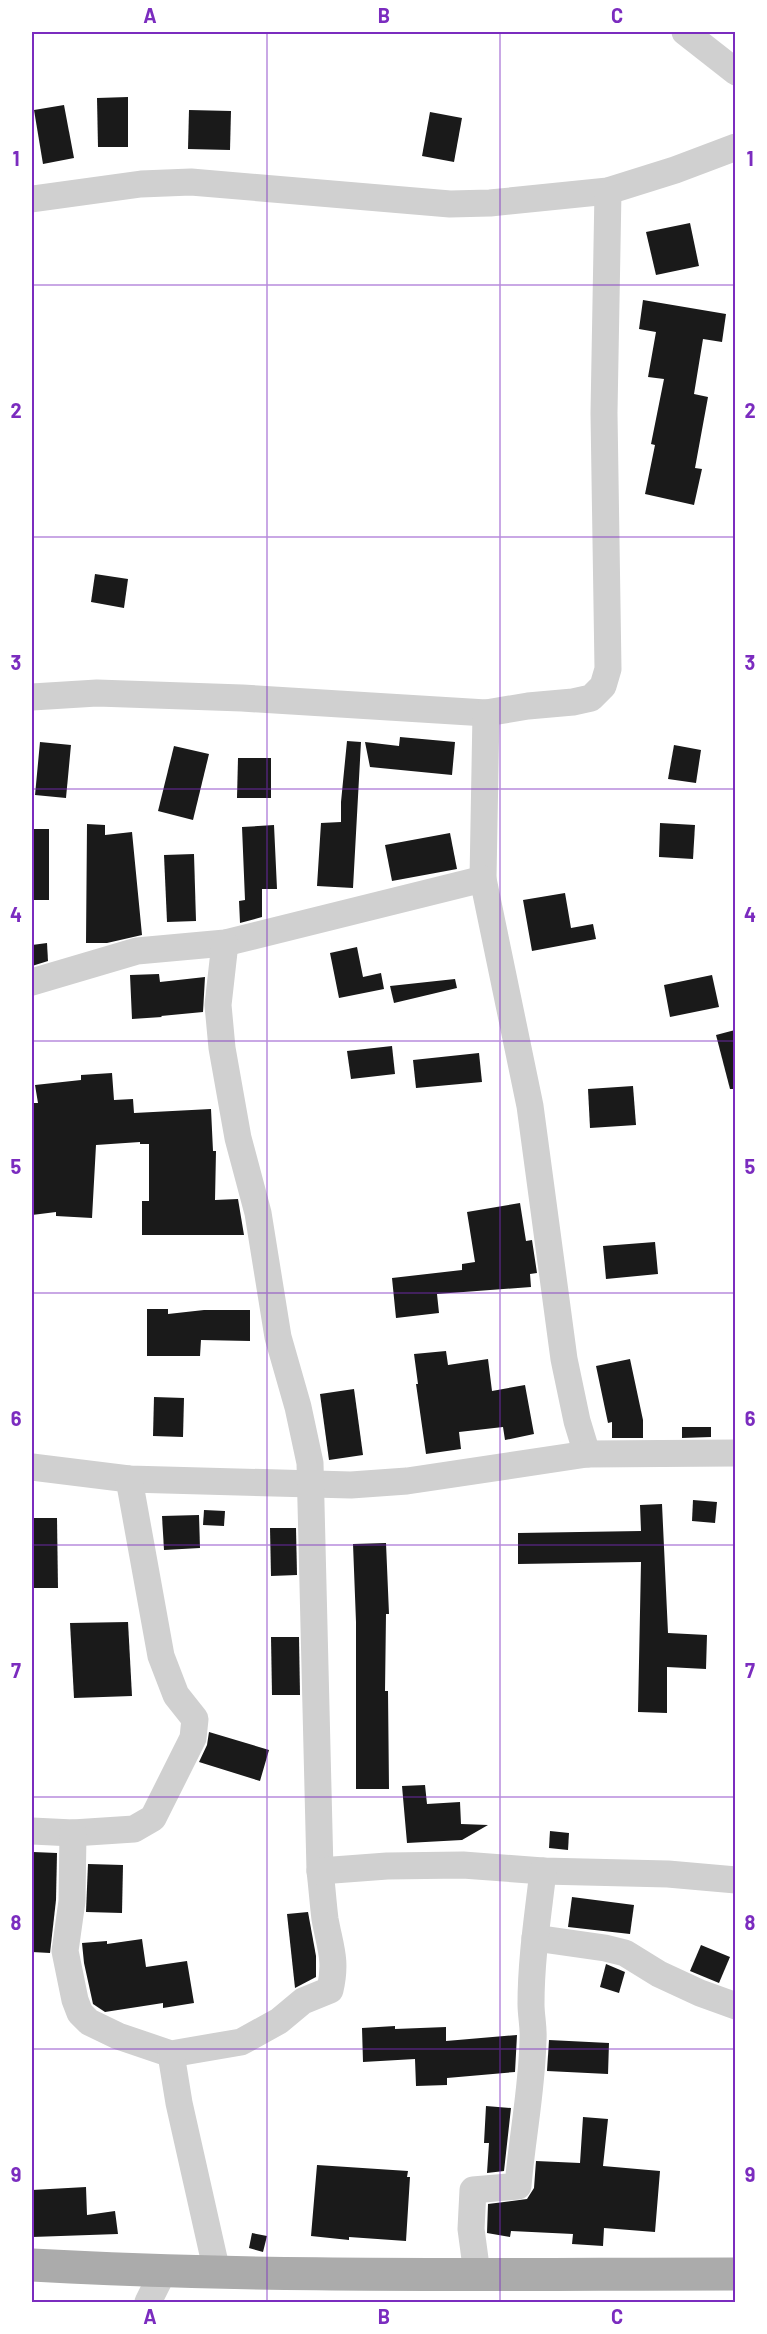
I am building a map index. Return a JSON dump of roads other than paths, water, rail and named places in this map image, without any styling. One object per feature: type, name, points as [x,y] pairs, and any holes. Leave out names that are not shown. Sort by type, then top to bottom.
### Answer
[{"type":"main road","points":[[32,2265],[163,2272],[735,2274]]},
{"type":"street","points":[[685,32],[735,72]]},
{"type":"street","points":[[32,199],[141,184],[191,182],[450,204],[490,204],[608,191],[675,170],[735,147]]},
{"type":"street","points":[[32,697],[108,693],[242,698],[486,713],[591,698],[603,686],[608,669],[604,413],[608,191]]},
{"type":"street","points":[[486,713],[483,879],[530,1106],[564,1359],[577,1421],[587,1454]]},
{"type":"street","points":[[32,982],[137,951],[225,943],[483,879]]},
{"type":"street","points":[[73,1833],[72,1901],[65,1951],[80,2013],[89,2022],[118,2036],[171,2054],[241,2042],[279,2021],[303,2001],[330,1990],[333,1977],[333,1948],[326,1920],[320,1871],[311,1483],[304,1435],[278,1337],[258,1213],[238,1137],[223,1057],[218,1005],[225,943]]},
{"type":"street","points":[[32,1467],[129,1479],[351,1485],[407,1481],[587,1454],[735,1453]]},
{"type":"street","points":[[32,1831],[73,1833],[134,1829],[153,1818],[193,1738],[195,1719],[176,1695],[161,1656],[129,1479]]},
{"type":"street","points":[[320,1871],[387,1866],[464,1865],[543,1871],[668,1874],[735,1880]]},
{"type":"street","points":[[477,2274],[471,2229],[473,2190],[518,2186],[533,2040],[531,2001],[535,1938],[543,1871]]},
{"type":"street","points":[[535,1938],[625,1953],[659,1974],[735,2006]]},
{"type":"street","points":[[171,2054],[179,2103],[217,2272]]},
{"type":"street","points":[[148,2302],[163,2272]]}]
